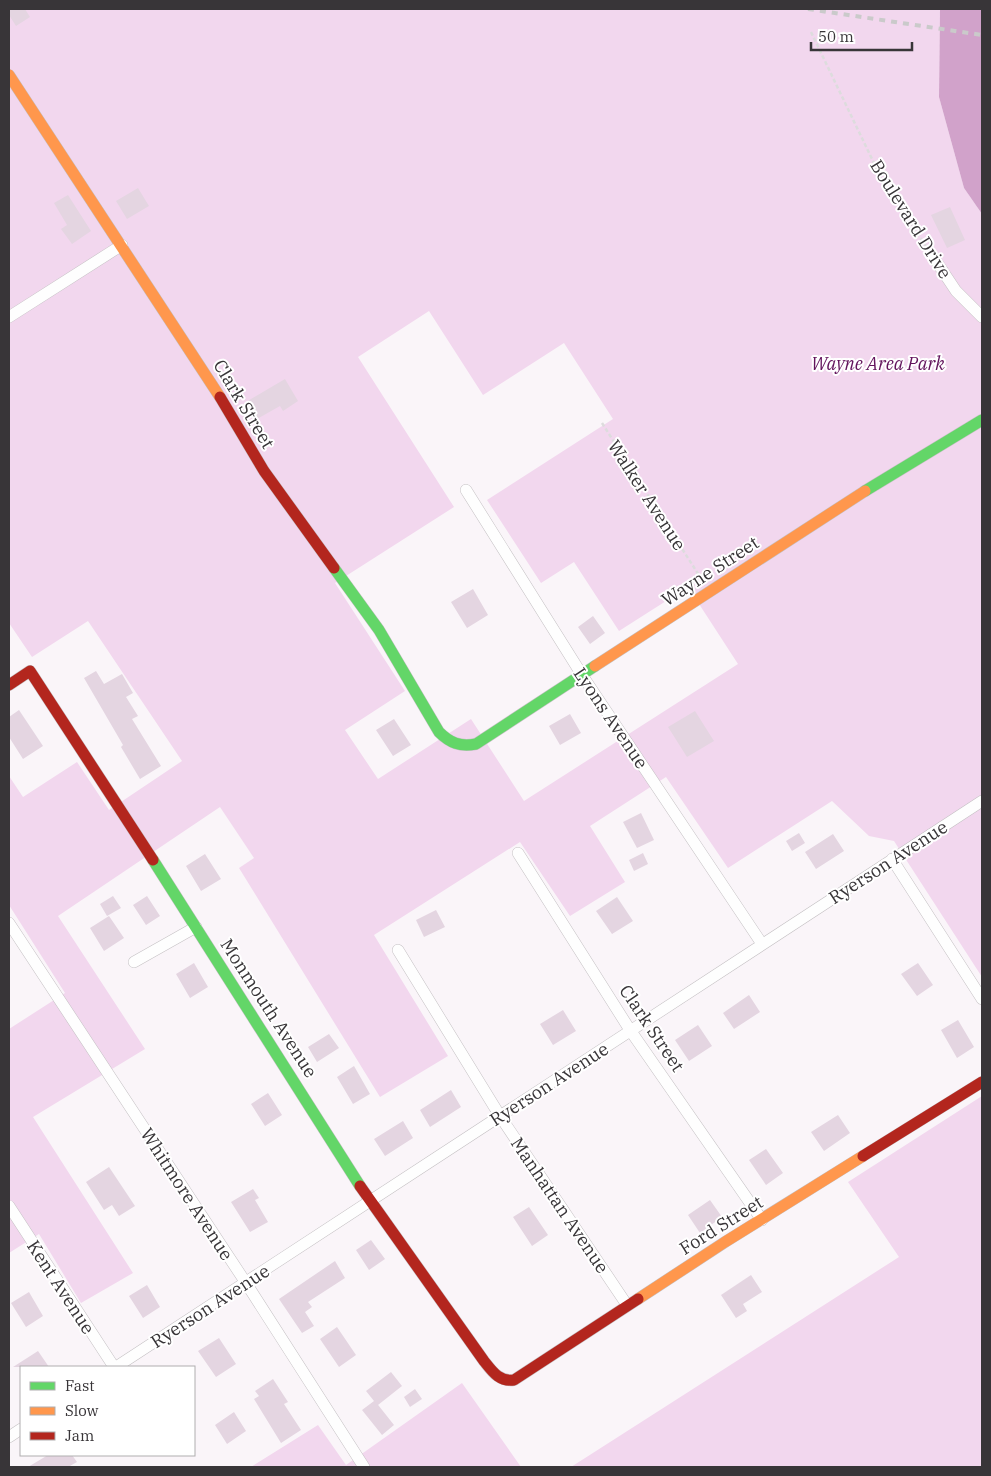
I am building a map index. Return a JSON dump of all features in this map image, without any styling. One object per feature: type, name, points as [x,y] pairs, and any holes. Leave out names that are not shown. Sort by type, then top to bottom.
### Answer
[{"type":"street","name":"Clark Street","points":[[9,75],[226,404],[264,471],[310,538],[380,630],[439,732],[456,745]]},
{"type":"street","points":[[9,317],[122,245]]},
{"type":"street","name":"Boulevard Drive","points":[[934,258],[956,290],[982,317]]},
{"type":"street","name":"Wayne Street","points":[[456,745],[476,744],[896,472],[982,420]]},
{"type":"street","name":"Lyons Avenue","points":[[466,490],[582,675],[762,944]]},
{"type":"street","name":"Monmouth Avenue","points":[[9,684],[30,671],[370,1201],[484,1361]]},
{"type":"street","name":"Ryerson Avenue","points":[[117,1366],[982,801]]},
{"type":"street","name":"Clark Street","points":[[518,853],[630,1030],[762,1220]]},
{"type":"street","points":[[892,859],[982,999]]},
{"type":"street","name":"Whitmore Avenue","points":[[9,923],[246,1283],[364,1467]]},
{"type":"street","points":[[134,962],[196,927]]},
{"type":"street","name":"Manhattan Avenue","points":[[398,950],[500,1116],[627,1305]]},
{"type":"street","name":"Ford Street","points":[[484,1361],[502,1380],[514,1380],[627,1305],[982,1082]]},
{"type":"street","name":"Kent Avenue","points":[[9,1206],[114,1366]]},
{"type":"street","points":[[9,1437],[20,1430]]},
{"type":"path","name":"Boulevard Drive","points":[[810,32],[884,184],[934,258]]},
{"type":"path","name":"Walker Avenue","points":[[602,423],[709,592]]},
{"type":"green space","name":"Wayne Area Park","points":[[9,9],[940,9],[939,97],[964,188],[982,214],[982,977],[894,841],[869,836],[832,801],[728,868],[666,777],[590,826],[625,882],[570,916],[520,842],[374,935],[448,1056],[380,1097],[239,868],[254,858],[220,807],[58,916],[145,1049],[33,1117],[133,1273],[81,1303],[39,1234],[9,1253],[9,1029],[65,993],[9,905],[9,776],[23,797],[77,762],[109,810],[182,761],[88,621],[32,657],[9,623]],"holes":[[[429,311],[483,395],[564,343],[613,419],[487,500],[541,583],[574,562],[619,631],[688,587],[738,664],[524,801],[471,719],[378,779],[345,730],[405,691],[335,583],[454,507],[358,357]]]},
{"type":"green space","points":[[982,1096],[982,1467],[571,1467],[899,1257],[848,1182]]},
{"type":"green space","points":[[462,1383],[521,1467],[251,1467],[318,1425],[346,1465]]},
{"type":"shaded area","points":[[940,9],[982,9],[982,214],[964,188],[939,97]]},
{"type":"building","points":[[9,9],[25,9],[30,17],[16,26],[9,15]]},
{"type":"building","points":[[138,188],[149,206],[127,219],[116,201]]},
{"type":"building","points":[[68,195],[91,231],[72,244],[61,229],[67,225],[54,203]]},
{"type":"building","points":[[950,207],[965,240],[947,248],[931,215]]},
{"type":"building","points":[[285,379],[298,401],[283,411],[280,406],[257,419],[246,402]]},
{"type":"building","points":[[473,589],[488,615],[467,628],[451,602]]},
{"type":"building","points":[[593,616],[605,633],[590,644],[578,627]]},
{"type":"building","points":[[96,671],[104,684],[122,674],[133,693],[126,697],[138,716],[132,719],[161,766],[140,779],[121,747],[123,745],[84,678]]},
{"type":"building","points":[[19,710],[43,746],[23,759],[9,737],[9,717]]},
{"type":"building","points":[[695,711],[714,741],[687,757],[668,727]]},
{"type":"building","points":[[570,714],[581,733],[560,745],[549,726]]},
{"type":"building","points":[[394,719],[411,745],[393,756],[376,730]]},
{"type":"building","points":[[641,813],[654,840],[637,848],[623,822]]},
{"type":"building","points":[[799,833],[805,843],[792,851],[786,841]]},
{"type":"building","points":[[833,834],[844,851],[816,869],[805,852]]},
{"type":"building","points":[[643,853],[648,864],[634,871],[629,860]]},
{"type":"building","points":[[205,854],[221,879],[201,891],[186,866]]},
{"type":"building","points":[[113,896],[121,908],[107,916],[100,904]]},
{"type":"building","points":[[147,896],[160,916],[146,925],[133,905]]},
{"type":"building","points":[[617,897],[633,921],[612,934],[596,911]]},
{"type":"building","points":[[436,910],[445,927],[424,937],[416,920]]},
{"type":"building","points":[[109,916],[124,938],[104,951],[90,928]]},
{"type":"building","points":[[194,963],[208,987],[190,998],[176,974]]},
{"type":"building","points":[[918,963],[933,985],[917,996],[901,974]]},
{"type":"building","points":[[749,995],[760,1012],[734,1029],[723,1013]]},
{"type":"building","points":[[563,1010],[576,1031],[553,1045],[540,1024]]},
{"type":"building","points":[[958,1020],[974,1047],[957,1058],[941,1030]]},
{"type":"building","points":[[698,1025],[712,1046],[689,1061],[675,1040]]},
{"type":"building","points":[[329,1034],[339,1048],[317,1062],[308,1047]]},
{"type":"building","points":[[354,1066],[370,1094],[353,1104],[337,1077]]},
{"type":"building","points":[[451,1090],[461,1107],[430,1127],[420,1110]]},
{"type":"building","points":[[268,1093],[282,1115],[265,1126],[251,1104]]},
{"type":"building","points":[[838,1115],[850,1133],[824,1151],[811,1132]]},
{"type":"building","points":[[403,1121],[413,1138],[385,1156],[374,1139]]},
{"type":"building","points":[[766,1149],[783,1173],[766,1185],[749,1160]]},
{"type":"building","points":[[109,1167],[135,1206],[119,1216],[112,1205],[104,1210],[86,1182]]},
{"type":"building","points":[[253,1189],[259,1198],[255,1200],[268,1222],[250,1232],[231,1202]]},
{"type":"building","points":[[710,1200],[722,1217],[700,1233],[688,1215]]},
{"type":"building","points":[[529,1207],[548,1235],[532,1246],[513,1217]]},
{"type":"building","points":[[371,1240],[385,1259],[369,1270],[356,1250]]},
{"type":"building","points":[[335,1261],[345,1278],[308,1302],[312,1307],[305,1312],[314,1326],[302,1333],[279,1299]]},
{"type":"building","points":[[751,1275],[762,1292],[743,1304],[747,1311],[736,1318],[721,1295]]},
{"type":"building","points":[[147,1285],[160,1307],[143,1318],[129,1296]]},
{"type":"building","points":[[29,1292],[43,1316],[26,1327],[11,1303]]},
{"type":"building","points":[[337,1327],[356,1355],[339,1367],[320,1339]]},
{"type":"building","points":[[219,1338],[236,1364],[216,1377],[198,1351]]},
{"type":"building","points":[[38,1351],[48,1366],[20,1366],[13,1367]]},
{"type":"building","points":[[391,1372],[402,1386],[378,1405],[394,1425],[382,1435],[362,1410],[374,1401],[366,1391]]},
{"type":"building","points":[[273,1379],[288,1402],[284,1404],[301,1430],[281,1443],[254,1399],[259,1396],[255,1391]]},
{"type":"building","points":[[415,1389],[422,1399],[410,1407],[404,1397]]},
{"type":"building","points":[[234,1412],[246,1431],[227,1444],[215,1425]]},
{"type":"building","points":[[46,1456],[73,1456],[77,1462],[68,1467],[28,1467]]},
{"type":"railway","points":[[808,9],[982,35]]},
{"type":"traffic: fast","points":[[865,491],[982,420]]},
{"type":"traffic: fast","points":[[334,568],[379,630],[439,732],[447,739],[456,743],[465,745],[476,744],[595,666]]},
{"type":"traffic: fast","points":[[153,860],[360,1186]]},
{"type":"traffic: slow","points":[[9,75],[220,397]]},
{"type":"traffic: slow","points":[[595,666],[865,491]]},
{"type":"traffic: slow","points":[[638,1299],[863,1156]]},
{"type":"traffic: jam","points":[[220,397],[264,471],[334,568]]},
{"type":"traffic: jam","points":[[9,685],[30,671],[153,860]]},
{"type":"traffic: jam","points":[[863,1156],[982,1082]]},
{"type":"traffic: jam","points":[[360,1186],[484,1361],[500,1378],[514,1380],[638,1299]]}]
